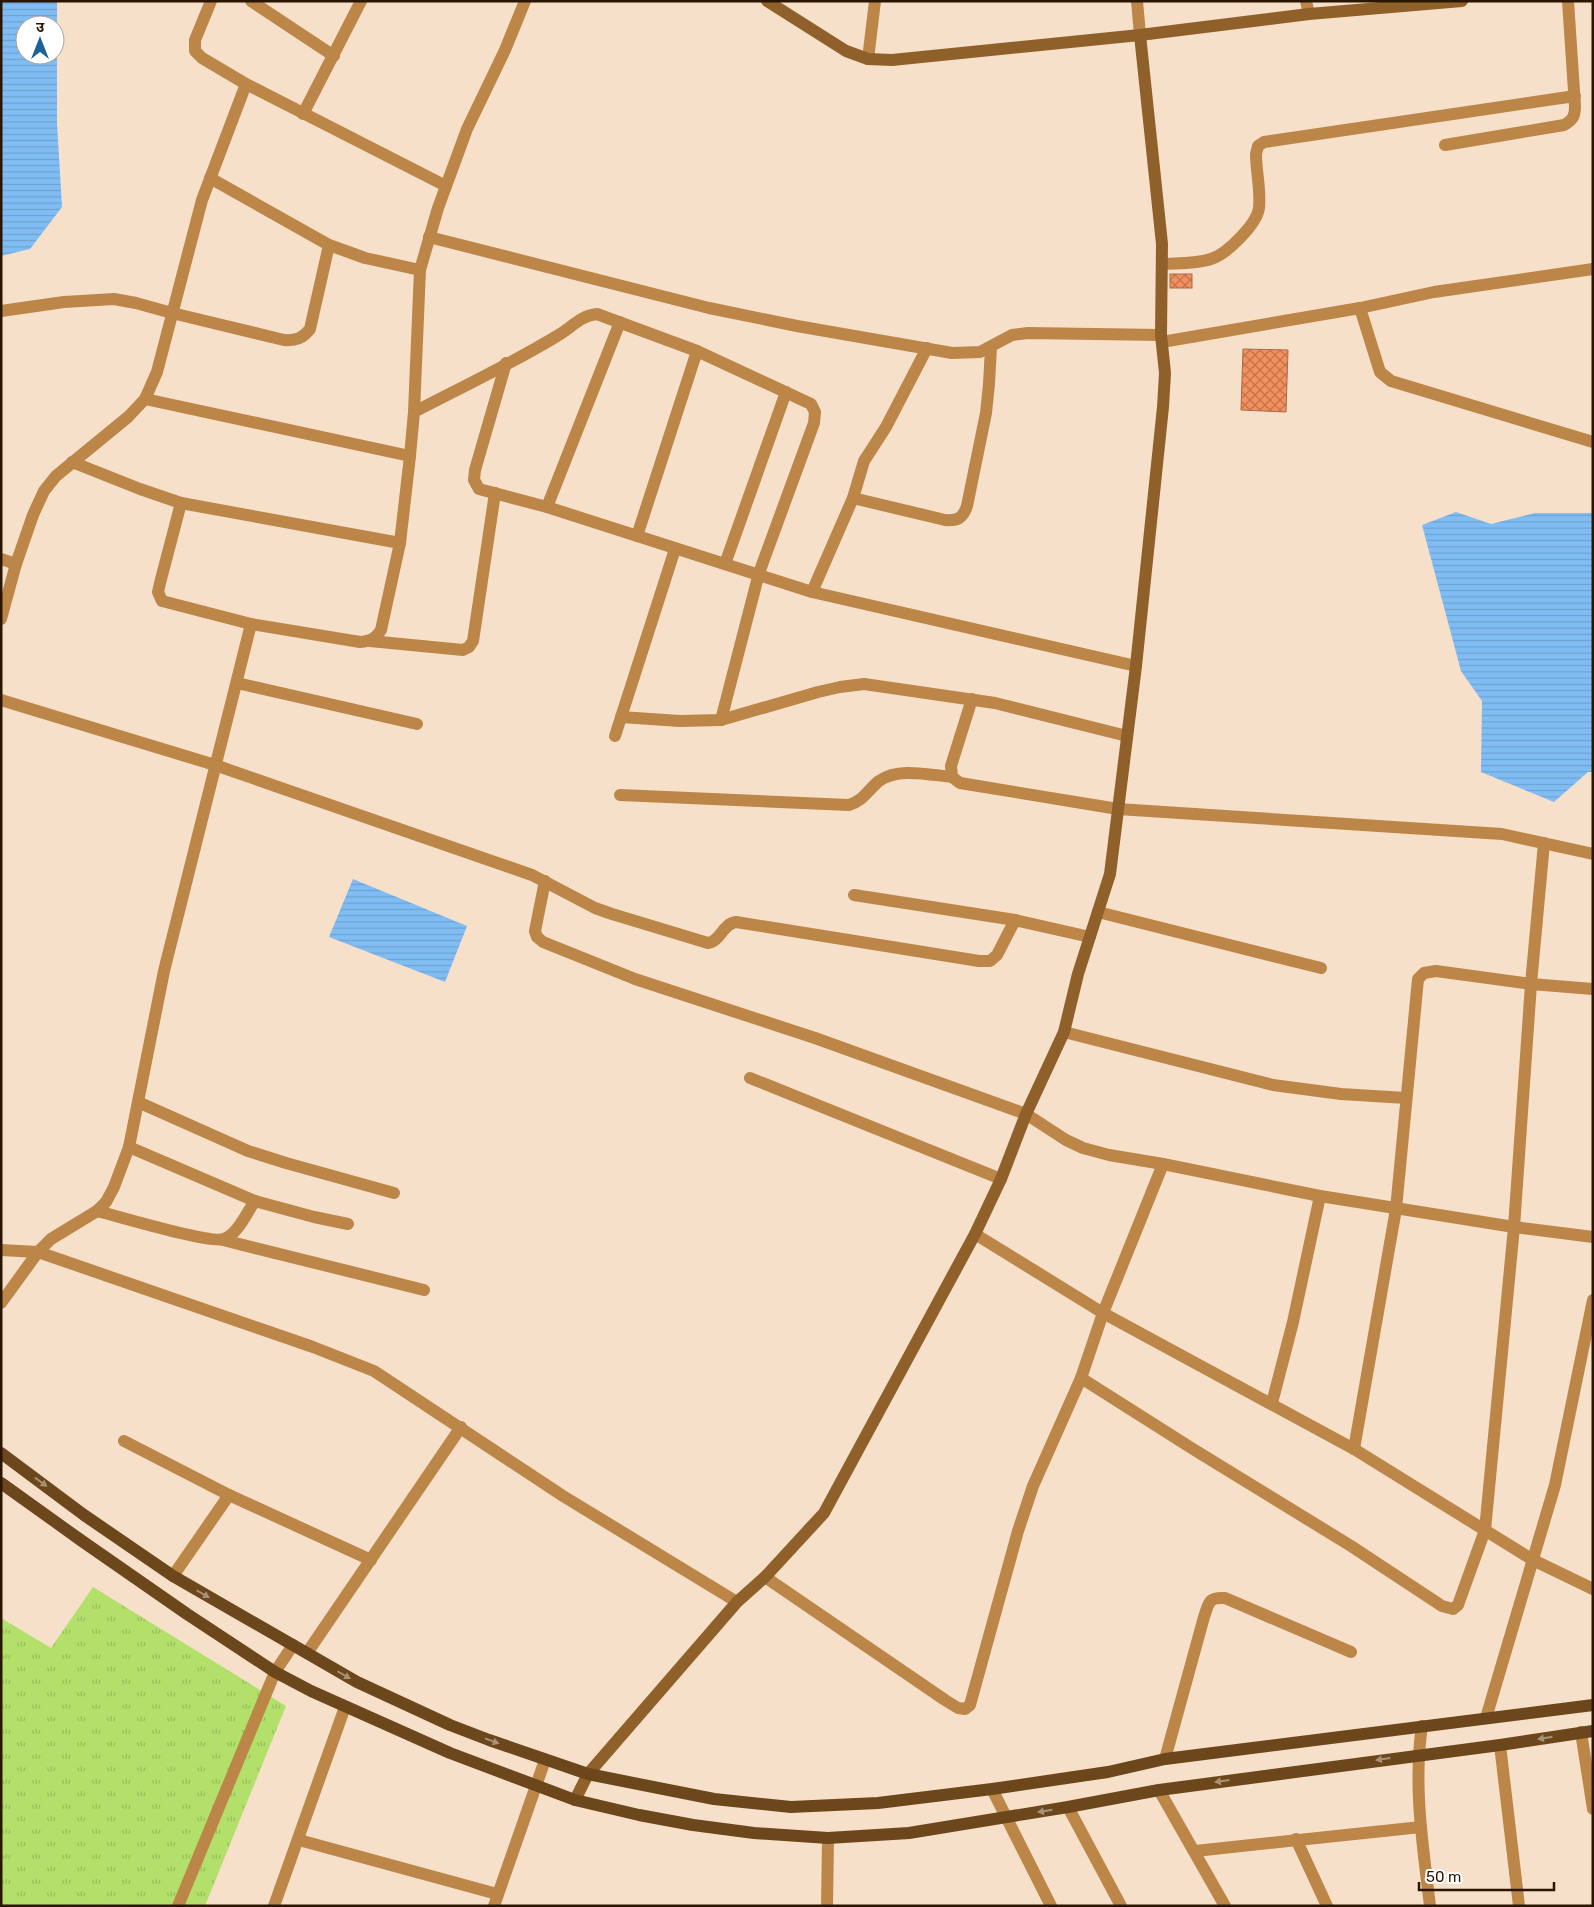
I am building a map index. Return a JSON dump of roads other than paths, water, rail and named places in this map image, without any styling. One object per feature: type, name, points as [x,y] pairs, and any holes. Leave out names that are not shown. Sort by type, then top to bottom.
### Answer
[{"type":"main road","points":[[1,1454],[84,1515],[173,1576],[357,1682],[450,1725],[545,1760],[588,1774],[714,1799],[791,1807],[878,1803],[992,1790],[1108,1772],[1166,1759],[1593,1705]]},
{"type":"main road","points":[[1,1482],[98,1552],[275,1672],[311,1691],[450,1753],[575,1800],[693,1825],[754,1833],[828,1838],[909,1833],[1159,1790],[1587,1732]]},
{"type":"street","points":[[211,1],[195,40],[195,51],[202,58],[303,114],[446,186]]},
{"type":"street","points":[[251,1],[334,56]]},
{"type":"street","points":[[303,114],[361,1]]},
{"type":"street","points":[[370,641],[377,638],[381,630],[400,543],[414,412],[420,270],[446,186],[467,129],[505,50],[525,1]]},
{"type":"street","points":[[767,1],[846,51],[868,59],[892,60],[1140,35],[1308,14],[1462,1]]},
{"type":"street","points":[[868,59],[875,1]]},
{"type":"street","points":[[575,1800],[588,1774],[737,1602],[765,1577],[824,1513],[975,1234],[1001,1179],[1026,1114],[1064,1032],[1078,974],[1110,874],[1136,666],[1163,407],[1165,373],[1162,339],[1162,244],[1137,1]]},
{"type":"street","points":[[1306,1],[1308,14]]},
{"type":"street","points":[[1446,145],[1564,125],[1572,120],[1575,114],[1575,96],[1568,1]]},
{"type":"street","points":[[1,619],[16,564],[33,514],[44,491],[56,476],[128,417],[145,400],[157,372],[195,224],[210,178],[246,84]]},
{"type":"street","points":[[1162,264],[1212,259],[1221,255],[1251,227],[1259,208],[1256,154],[1258,146],[1264,142],[1575,96]]},
{"type":"street","points":[[210,178],[329,246],[365,258],[420,270]]},
{"type":"street","points":[[429,237],[709,308],[798,326],[952,353],[968,354],[980,352],[1012,334],[1028,333],[1162,339],[1360,308],[1434,292],[1593,269]]},
{"type":"street","points":[[1,311],[64,302],[114,299],[284,340],[295,340],[305,335],[310,329],[329,246]]},
{"type":"street","points":[[1360,308],[1380,372],[1391,381],[1593,442]]},
{"type":"street","points":[[414,412],[558,336],[587,315],[596,314],[697,351],[811,404],[815,412],[814,423],[758,574],[721,720]]},
{"type":"street","points":[[547,507],[620,322]]},
{"type":"street","points":[[853,498],[945,520],[956,521],[964,516],[986,413],[991,347]]},
{"type":"street","points":[[812,592],[853,498],[864,461],[886,427],[927,348]]},
{"type":"street","points":[[637,536],[697,351]]},
{"type":"street","points":[[506,363],[474,470],[474,480],[479,489],[547,507],[812,592],[1136,666]]},
{"type":"street","points":[[724,564],[786,392]]},
{"type":"street","points":[[145,400],[410,456]]},
{"type":"street","points":[[72,462],[181,503],[400,543]]},
{"type":"street","points":[[181,503],[158,592],[162,601],[251,624],[360,642],[370,641],[464,650],[473,641],[495,493]]},
{"type":"street","points":[[615,736],[675,549]]},
{"type":"street","points":[[1,560],[16,564]]},
{"type":"street","points":[[1,1303],[38,1252],[51,1239],[97,1211],[106,1202],[114,1187],[129,1147],[164,971],[251,624]]},
{"type":"street","points":[[237,683],[417,724]]},
{"type":"street","points":[[621,717],[680,722],[721,720],[826,691],[864,684],[1017,707],[1127,736]]},
{"type":"street","points":[[952,777],[951,766],[972,699]]},
{"type":"street","points":[[1,700],[215,764],[479,855],[545,881],[595,908],[640,924],[708,943],[714,942],[727,925],[736,922],[979,961],[990,961],[997,955],[1014,920]]},
{"type":"street","points":[[620,795],[849,806],[861,800],[880,780],[893,775],[903,774],[952,777],[960,783],[1118,809],[1502,834],[1593,854]]},
{"type":"street","points":[[1082,1378],[1136,1414],[1351,1546],[1442,1606],[1453,1609],[1458,1605],[1485,1530],[1514,1227],[1531,984],[1544,842]]},
{"type":"street","points":[[545,881],[535,931],[537,937],[543,942],[635,979],[815,1038],[1026,1114],[1066,1140],[1083,1148],[1109,1155],[1320,1196],[1514,1227],[1593,1237]]},
{"type":"street","points":[[854,895],[1014,920],[1090,937]]},
{"type":"street","points":[[1098,912],[1321,968]]},
{"type":"street","points":[[1354,1449],[1396,1209],[1418,979],[1424,973],[1436,971],[1531,984],[1593,989]]},
{"type":"street","points":[[1064,1032],[1274,1085],[1341,1094],[1406,1098]]},
{"type":"street","points":[[750,1078],[1001,1179]]},
{"type":"street","points":[[138,1102],[248,1150],[286,1163],[394,1193]]},
{"type":"street","points":[[129,1147],[255,1201],[348,1224]]},
{"type":"street","points":[[765,1577],[945,1700],[958,1708],[965,1709],[970,1705],[1018,1532],[1033,1486],[1082,1378],[1103,1313],[1163,1164]]},
{"type":"street","points":[[1272,1403],[1294,1322],[1320,1196]]},
{"type":"street","points":[[223,1240],[234,1232],[255,1201]]},
{"type":"street","points":[[97,1211],[184,1234],[223,1240],[424,1290]]},
{"type":"street","points":[[975,1234],[1103,1313],[1354,1449],[1534,1560],[1593,1589]]},
{"type":"street","points":[[1,1250],[38,1252],[374,1371],[563,1496],[737,1602]]},
{"type":"street","points":[[1486,1718],[1534,1560],[1554,1485],[1593,1300]]},
{"type":"street","points":[[307,1653],[461,1427]]},
{"type":"street","points":[[124,1441],[229,1495],[371,1560]]},
{"type":"street","points":[[173,1576],[229,1495]]},
{"type":"street","points":[[1166,1759],[1210,1601],[1216,1598],[1225,1598],[1351,1652]]},
{"type":"street","points":[[178,1906],[275,1672],[292,1645]]},
{"type":"street","points":[[274,1906],[345,1707]]},
{"type":"street","points":[[1422,1726],[1418,1755],[1421,1827],[1430,1906]]},
{"type":"street","points":[[1587,1732],[1593,1809]]},
{"type":"street","points":[[1500,1745],[1519,1906]]},
{"type":"street","points":[[299,1840],[498,1902],[545,1760]]},
{"type":"street","points":[[992,1790],[1051,1906]]},
{"type":"street","points":[[1159,1790],[1225,1906]]},
{"type":"street","points":[[1068,1807],[1121,1906]]},
{"type":"street","points":[[1195,1851],[1421,1827]]},
{"type":"street","points":[[827,1906],[828,1838]]},
{"type":"street","points":[[1296,1839],[1327,1906]]},
{"type":"water","points":[[1,1],[57,1],[57,15],[15,15],[15,65],[57,65],[57,123],[62,207],[30,249],[1,256]]},
{"type":"water","points":[[1456,512],[1491,524],[1535,513],[1593,513],[1593,772],[1588,772],[1554,802],[1481,772],[1482,701],[1461,671],[1422,525]]},
{"type":"water","points":[[353,879],[467,926],[445,982],[329,937]]}]
